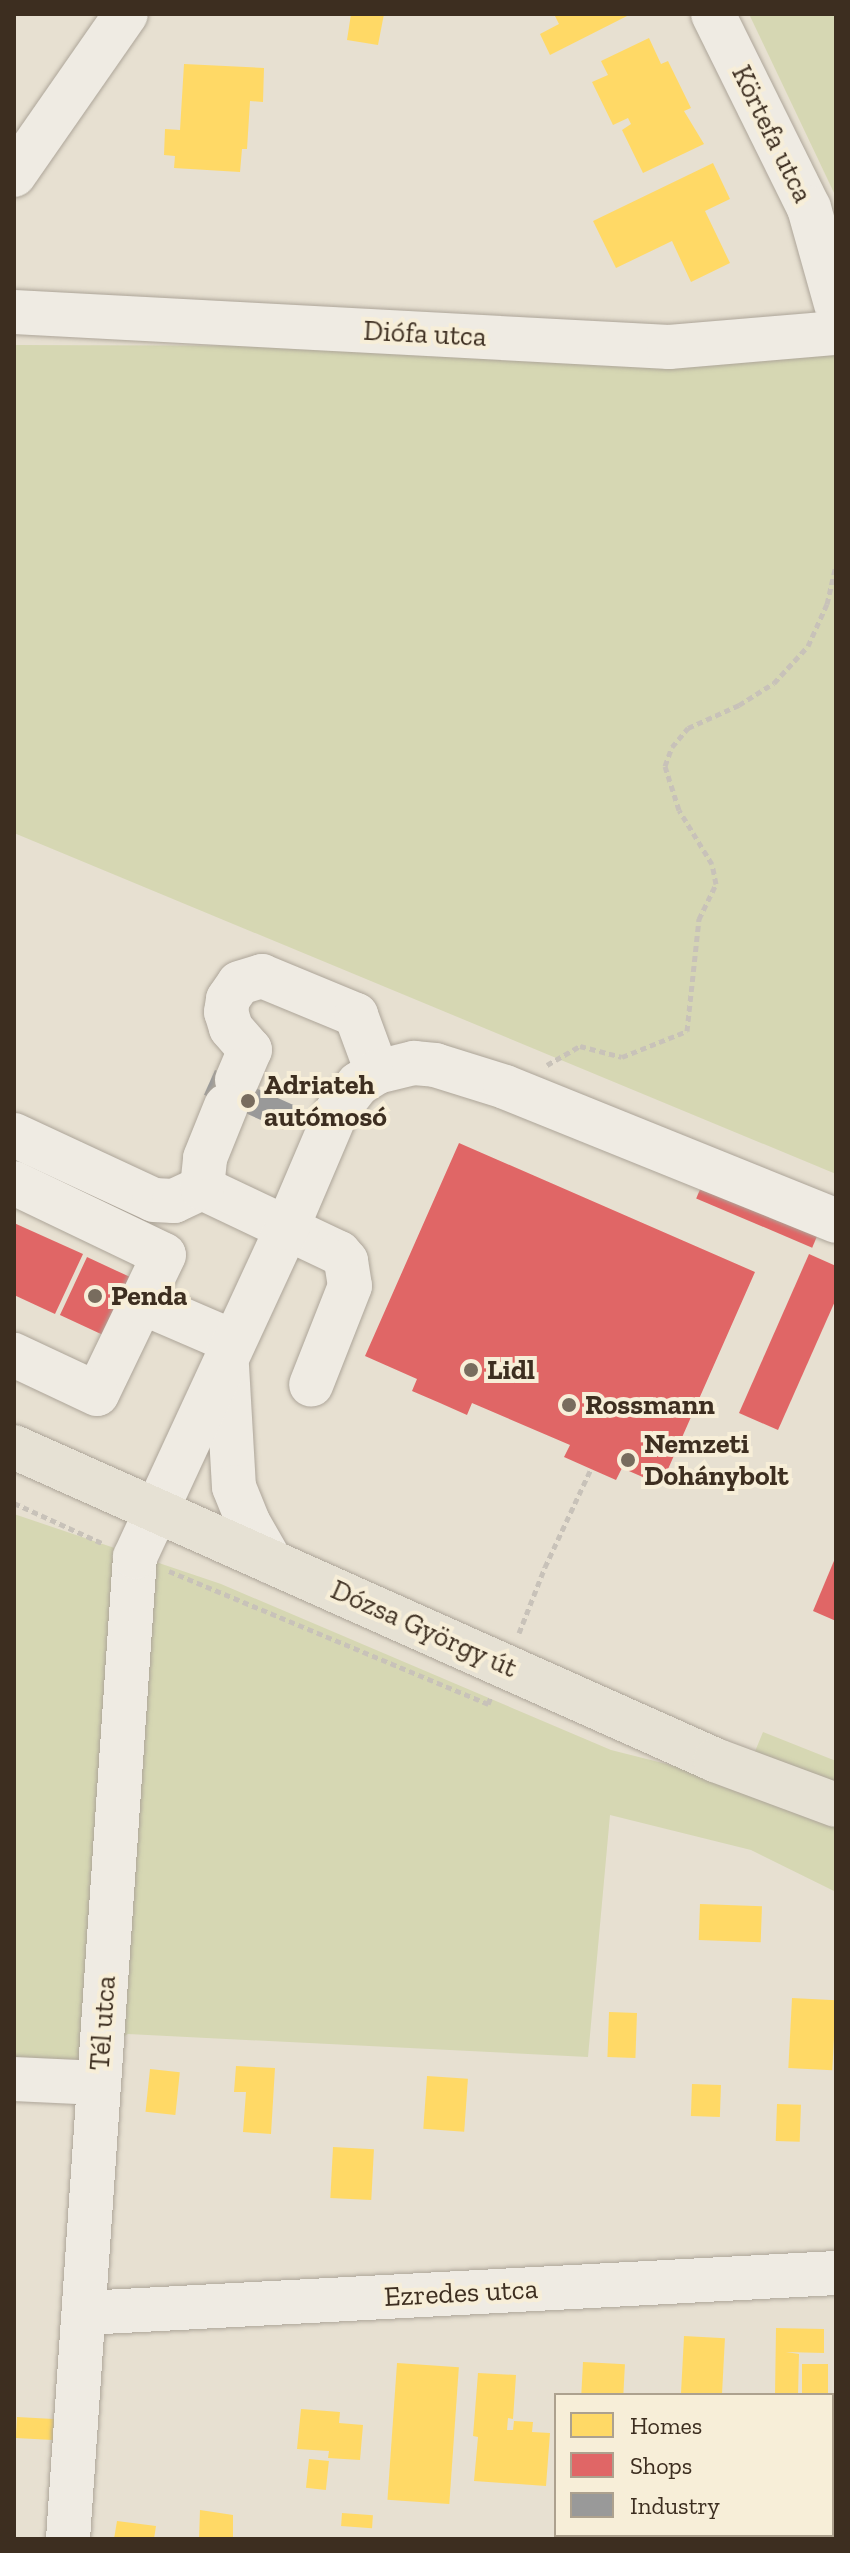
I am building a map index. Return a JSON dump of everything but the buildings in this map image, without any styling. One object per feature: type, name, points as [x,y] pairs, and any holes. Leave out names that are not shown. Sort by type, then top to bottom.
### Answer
[{"type":"main road","name":"Dózsa György út","points":[[14,1447],[715,1760],[836,1805]]},
{"type":"street","points":[[14,175],[126,14]]},
{"type":"street","name":"Körtefa utca","points":[[713,14],[809,208],[836,304]]},
{"type":"street","name":"Diófa utca","points":[[14,312],[669,347],[836,333]]},
{"type":"street","points":[[202,1188],[205,1158],[250,1050],[231,1028],[226,1012],[231,990],[251,977],[273,978],[356,1015],[377,1072],[414,1063],[435,1065],[521,1094],[836,1221]]},
{"type":"street","name":"Tél utca","points":[[68,2539],[135,1557],[287,1228],[337,1111],[358,1084],[377,1072]]},
{"type":"street","points":[[14,1135],[154,1200],[174,1201],[202,1188]]},
{"type":"street","points":[[14,1183],[164,1255],[97,1394],[14,1355]]},
{"type":"street","points":[[202,1188],[339,1253],[350,1269],[350,1286],[311,1385]]},
{"type":"street","points":[[141,1302],[230,1351],[234,1487],[248,1522],[271,1562]]},
{"type":"street","points":[[14,2079],[99,2083]]},
{"type":"street","name":"Ezredes utca","points":[[85,2313],[836,2273]]},
{"type":"path","points":[[521,1094],[532,1074],[580,1046],[622,1057],[687,1031],[699,919],[716,884],[712,864],[679,810],[665,766],[672,747],[688,728],[739,705],[774,683],[808,646],[827,604],[836,565]]},
{"type":"path","points":[[545,1567],[591,1469]]},
{"type":"path","points":[[14,1503],[135,1557]]},
{"type":"green space","points":[[749,14],[836,14],[836,197]]},
{"type":"green space","points":[[836,333],[836,1174],[14,833],[14,345],[669,347]]},
{"type":"green space","points":[[14,1514],[221,1584],[611,1750],[742,1783],[763,1732],[836,1761],[836,1892],[751,1850],[610,1815],[588,2057],[128,2034],[59,2074],[14,2069]]},
{"type":"place","name":"Adriateh autómosó","points":[[248,1101]]},
{"type":"place","name":"Penda","points":[[95,1296]]},
{"type":"place","name":"Lidl","points":[[471,1370]]},
{"type":"place","name":"Rossmann","points":[[569,1405]]},
{"type":"place","name":"Nemzeti Dohánybolt","points":[[628,1460]]}]
